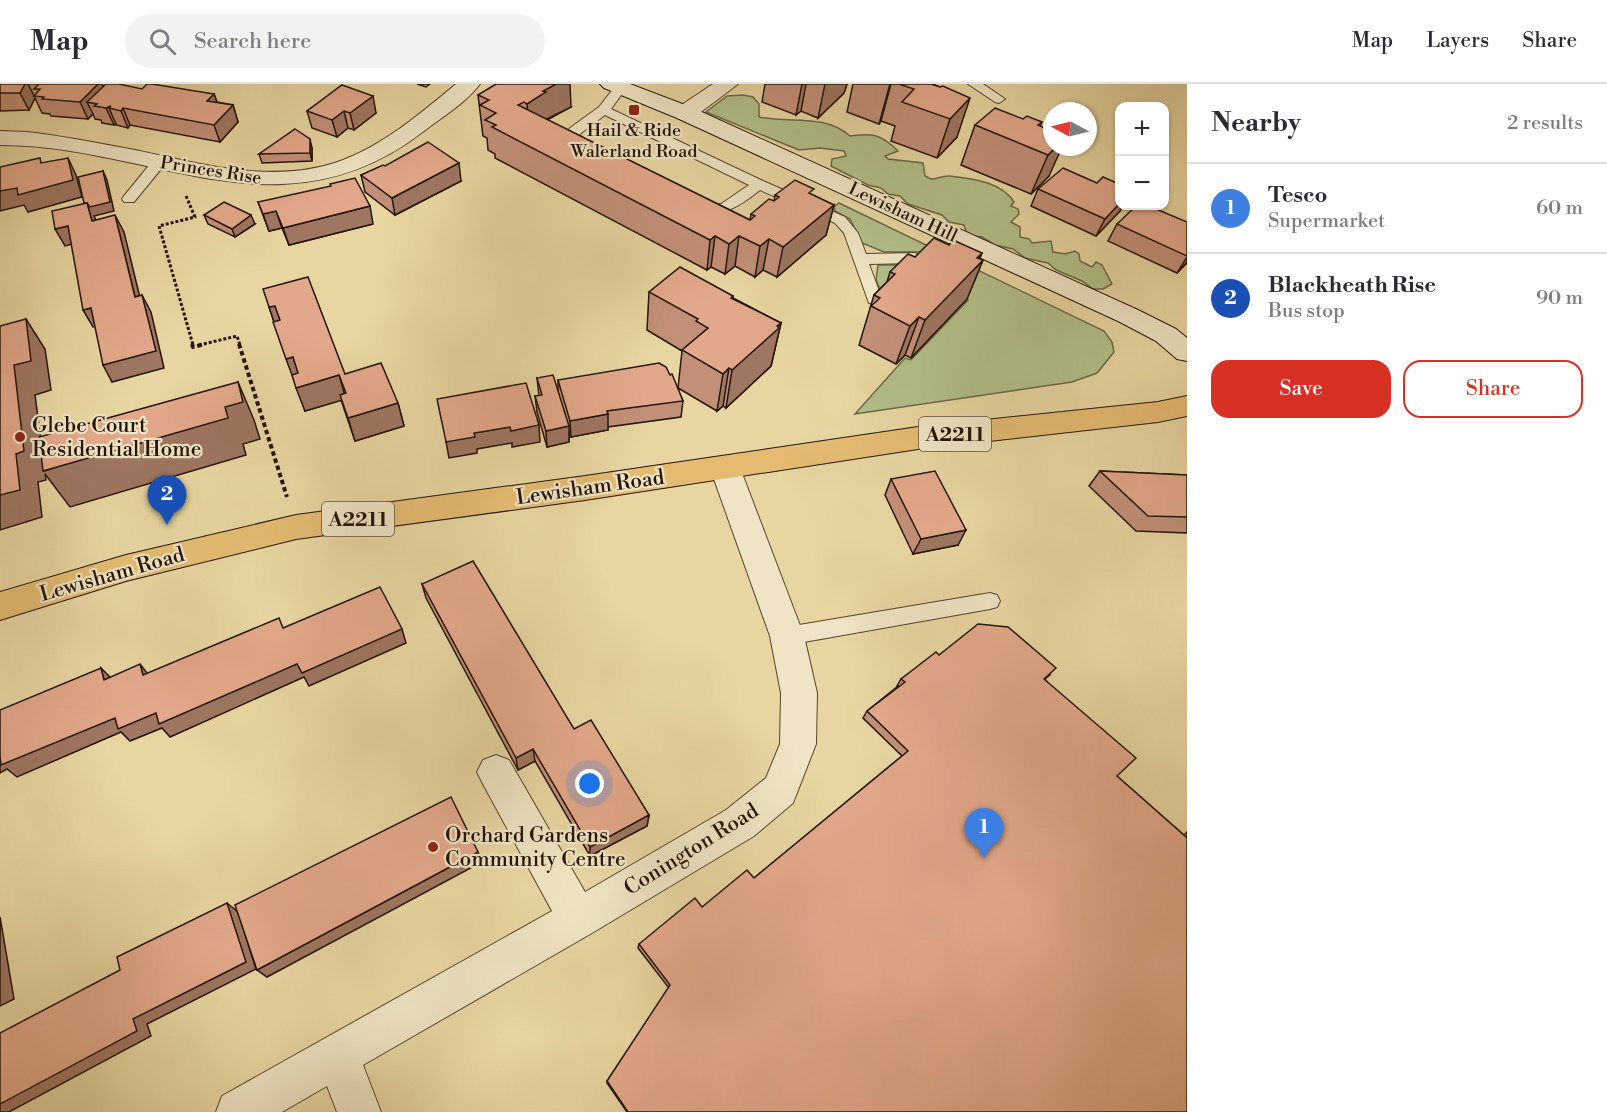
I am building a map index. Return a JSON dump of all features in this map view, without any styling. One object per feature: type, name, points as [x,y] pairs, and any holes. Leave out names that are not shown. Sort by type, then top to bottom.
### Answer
[{"type":"main road","name":"Lewisham Road","points":[[0,606],[126,568],[296,527],[725,468],[918,438],[1158,412],[1187,406]]},
{"type":"street","name":"Princes Rise","points":[[0,138],[71,146],[268,180],[310,177],[350,166],[386,147],[469,84]]},
{"type":"street","points":[[685,113],[727,84]]},
{"type":"street","name":"Lewisham Hill","points":[[616,86],[685,113],[1129,316],[1166,335],[1187,352]]},
{"type":"street","name":"Conington Road","points":[[238,1112],[578,919],[741,823],[780,790],[798,744],[799,693],[787,636],[725,468]]},
{"type":"street","points":[[496,772],[578,919]]},
{"type":"street","points":[[338,1056],[359,1112]]},
{"type":"lane","points":[[974,84],[999,99]]},
{"type":"lane","points":[[598,158],[578,148],[571,140],[575,130],[604,110],[616,86]]},
{"type":"lane","points":[[604,110],[758,184],[840,220],[847,226],[874,299]]},
{"type":"lane","points":[[129,199],[160,161]]},
{"type":"lane","points":[[687,203],[697,208],[715,211],[729,208],[758,184]]},
{"type":"lane","points":[[860,259],[915,258]]},
{"type":"lane","points":[[787,636],[990,601]]},
{"type":"path","points":[[195,217],[159,226],[193,347],[237,336],[289,504]]},
{"type":"green space","points":[[727,96],[753,97],[759,104],[759,117],[818,122],[829,124],[850,136],[871,135],[881,138],[898,151],[885,156],[888,159],[923,163],[925,176],[931,179],[950,176],[994,185],[1014,202],[1011,206],[1018,209],[1019,214],[1011,222],[1020,227],[1020,237],[1029,239],[1032,243],[1051,241],[1053,252],[1065,254],[1075,251],[1079,254],[1080,261],[1092,267],[1096,262],[1102,265],[1112,284],[1103,289],[1093,289],[1082,281],[1056,270],[1048,263],[1025,258],[1013,249],[995,245],[982,237],[971,236],[967,234],[964,225],[949,222],[942,215],[908,204],[900,196],[888,194],[881,188],[868,185],[831,166],[832,159],[846,156],[844,151],[820,148],[799,150],[706,112]]},
{"type":"green space","points":[[839,203],[1104,331],[1112,342],[1114,352],[1097,373],[1072,382],[855,414],[905,358],[911,360],[968,300],[964,297],[881,291],[876,280],[878,265],[925,265],[922,252],[884,252],[862,243],[850,219],[835,211],[834,207]]},
{"type":"building","points":[[0,84],[25,84],[20,93],[0,93]]},
{"type":"building","points":[[39,84],[98,84],[80,102],[42,99],[44,97],[34,96],[40,89],[34,89]]},
{"type":"building","points":[[106,84],[142,89],[147,84],[152,84],[214,94],[207,101],[233,105],[214,125],[123,108],[121,111],[109,108],[111,106],[106,108],[94,106],[97,104],[87,102]]},
{"type":"building","points":[[496,84],[556,84],[527,104],[524,102],[518,105],[750,220],[755,216],[751,214],[769,199],[774,201],[779,197],[775,195],[795,180],[814,189],[809,193],[834,205],[783,247],[769,239],[760,246],[739,236],[729,244],[715,236],[710,240],[492,127],[496,125],[485,120],[496,113],[480,105],[489,100],[478,95]]},
{"type":"building","points":[[899,84],[943,86],[970,98],[950,119],[902,102],[914,89]]},
{"type":"building","points":[[342,85],[373,96],[350,113],[344,111],[332,120],[307,111]]},
{"type":"building","points":[[995,108],[1023,119],[1027,116],[1042,122],[1038,125],[1043,127],[1043,153],[975,125]]},
{"type":"building","points":[[295,129],[310,139],[310,153],[259,154]]},
{"type":"building","points":[[428,142],[459,163],[392,198],[361,175],[385,166]]},
{"type":"building","points":[[40,158],[41,163],[68,158],[73,180],[18,195],[17,188],[0,191],[0,167]]},
{"type":"building","points":[[1063,168],[1097,183],[1103,177],[1115,182],[1115,208],[1105,219],[1038,189]]},
{"type":"building","points":[[103,171],[110,202],[90,207],[84,203],[78,177]]},
{"type":"building","points":[[355,178],[370,206],[283,228],[276,211],[263,214],[258,202],[331,186],[330,184]]},
{"type":"building","points":[[224,202],[251,215],[232,229],[204,215]]},
{"type":"building","points":[[87,203],[92,221],[115,215],[135,297],[142,295],[156,351],[103,365],[91,308],[83,310],[68,226],[55,229],[52,211]]},
{"type":"building","points":[[1132,210],[1158,210],[1187,222],[1187,256],[1117,224]]},
{"type":"building","points":[[934,238],[949,245],[953,240],[982,253],[977,258],[983,260],[925,320],[919,317],[910,326],[871,306],[880,298],[874,295],[895,274],[890,272],[908,254],[915,257]]},
{"type":"building","points":[[680,267],[733,296],[731,298],[781,323],[777,326],[779,328],[732,370],[729,368],[723,374],[682,350],[708,328],[696,321],[698,319],[649,292]]},
{"type":"building","points":[[308,277],[345,374],[381,363],[398,403],[348,418],[340,395],[346,393],[339,375],[296,388],[292,375],[298,373],[293,357],[286,359],[273,322],[280,320],[275,306],[269,307],[263,289]]},
{"type":"building","points":[[26,319],[31,361],[14,365],[24,451],[16,454],[20,490],[0,495],[0,326]]},
{"type":"building","points":[[659,363],[666,367],[670,375],[672,374],[683,401],[607,411],[608,414],[570,421],[558,380]]},
{"type":"building","points":[[553,375],[569,426],[546,431],[535,396],[542,395],[537,378]]},
{"type":"building","points":[[238,382],[243,402],[225,407],[228,418],[43,471],[39,437]]},
{"type":"building","points":[[526,383],[539,425],[511,431],[510,427],[474,433],[475,437],[446,442],[437,399]]},
{"type":"building","points":[[935,471],[966,530],[921,539],[891,479]]},
{"type":"building","points":[[1100,471],[1187,475],[1187,517],[1148,516]]},
{"type":"building","points":[[473,561],[574,729],[591,720],[649,815],[590,847],[533,749],[516,758],[422,584]]},
{"type":"building","points":[[380,587],[402,629],[302,673],[297,664],[159,724],[156,713],[118,729],[115,718],[1,765],[0,710],[101,668],[104,680],[140,664],[143,675],[279,618],[283,628]]},
{"type":"building","points":[[978,624],[1008,627],[1056,668],[1044,679],[1136,758],[1117,776],[1187,836],[1187,1112],[628,1112],[607,1081],[670,985],[639,944],[695,898],[702,907],[747,870],[754,878],[908,751],[867,711],[905,682],[901,679],[936,652],[939,655]]},
{"type":"building","points":[[451,797],[478,852],[257,970],[235,905]]},
{"type":"building","points":[[227,903],[246,962],[133,1019],[137,1031],[0,1104],[0,1033],[120,970],[117,957]]},
{"type":"place","name":"Hail & Ride Walerland Road","points":[[634,110]]},
{"type":"place","name":"Glebe Court Residential Home","points":[[20,437]]},
{"type":"place","name":"Blackheath Rise","points":[[167,525]]},
{"type":"place","name":"Orchard Gardens Community Centre","points":[[433,847]]},
{"type":"place","name":"Tesco","points":[[984,858]]}]
